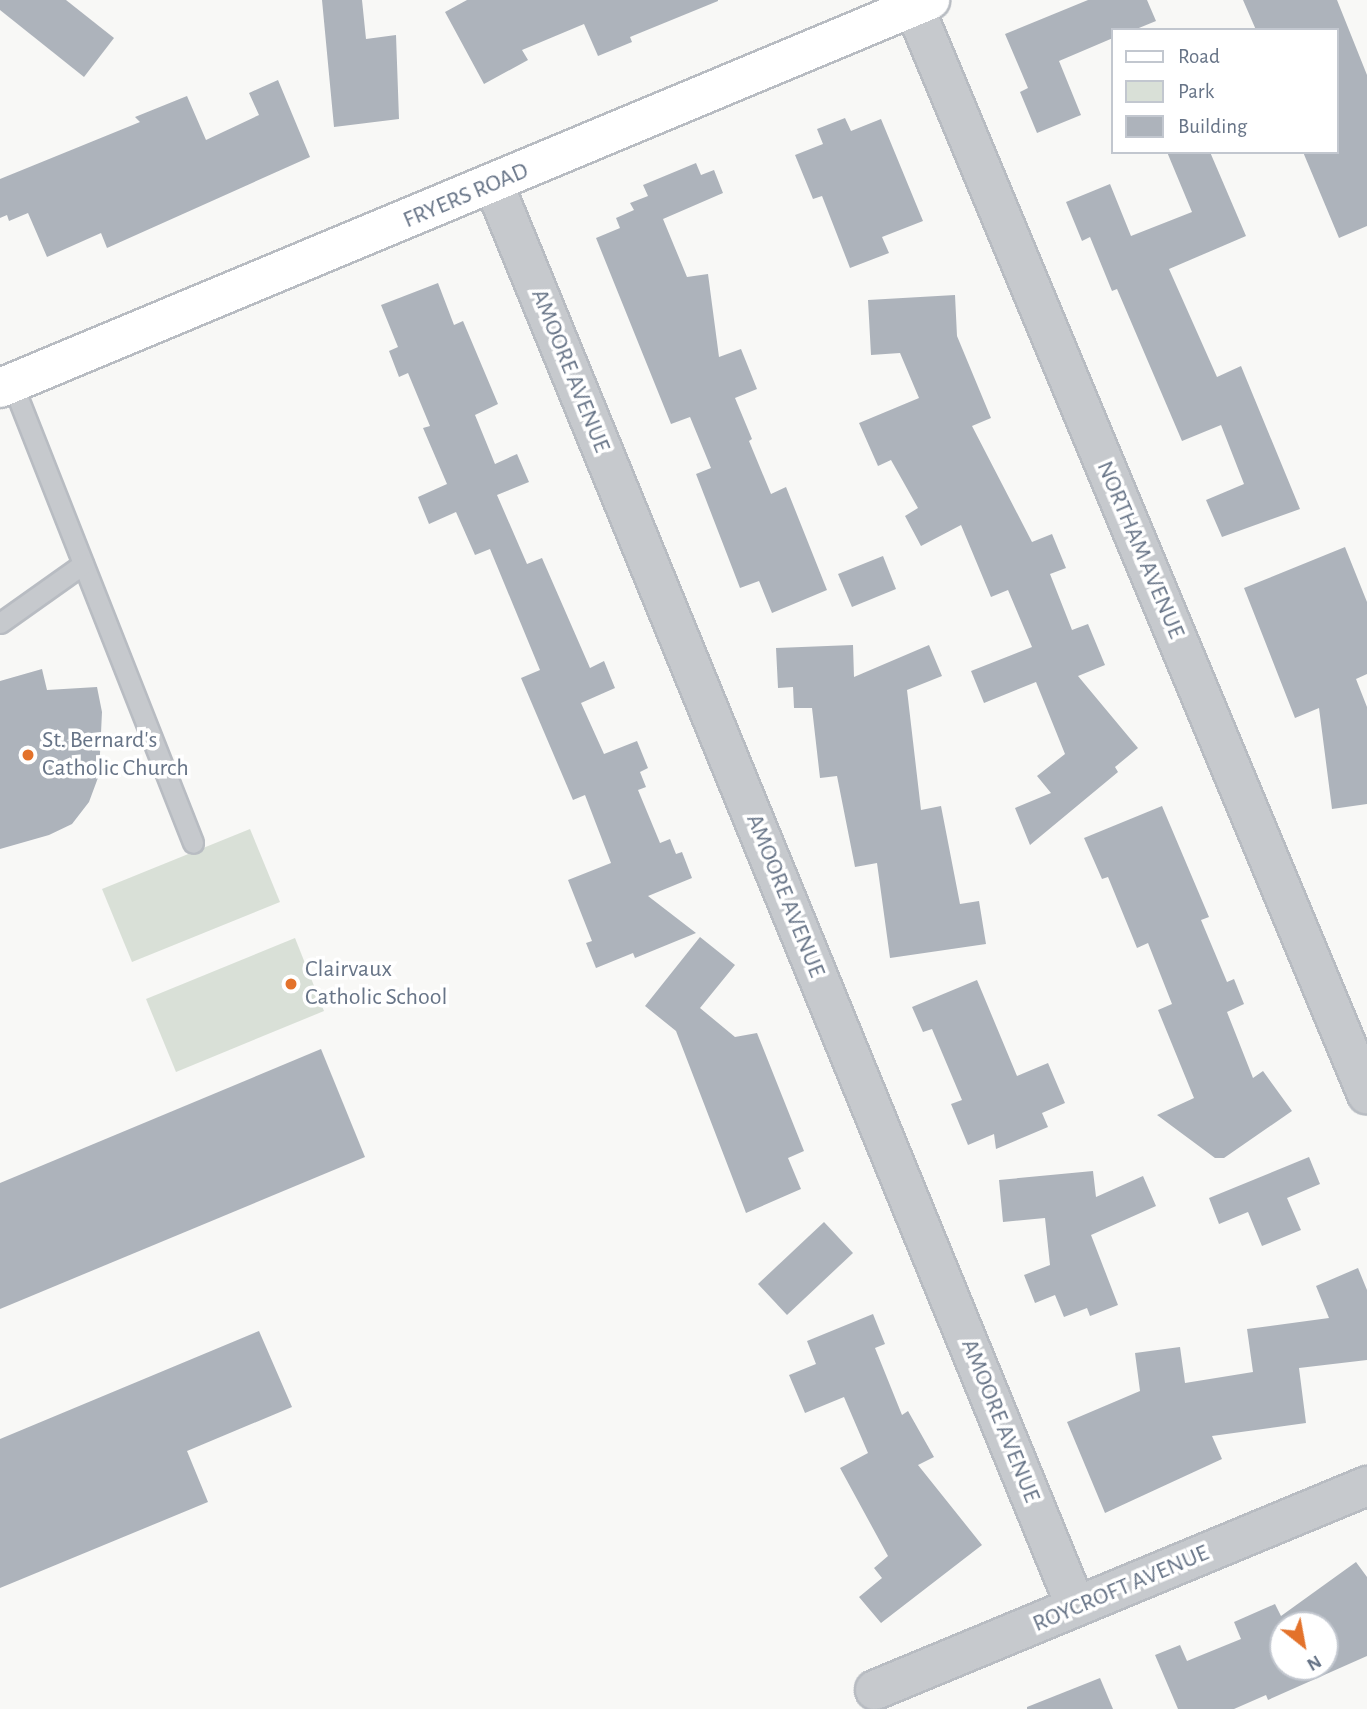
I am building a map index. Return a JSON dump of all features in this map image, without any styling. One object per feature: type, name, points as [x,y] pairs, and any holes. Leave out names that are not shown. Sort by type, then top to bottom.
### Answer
[{"type":"street","name":"FRYERS ROAD","points":[[6,386],[494,185],[922,3]]},
{"type":"street","name":"NORTHAM AVENUE","points":[[922,3],[1367,1094]]},
{"type":"street","name":"AMOORE AVENUE","points":[[494,185],[1076,1607]]},
{"type":"street","name":"ROYCROFT AVENUE","points":[[875,1690],[1367,1486]]},
{"type":"lane","points":[[6,386],[83,564],[193,843]]},
{"type":"lane","points":[[0,623],[83,564]]},
{"type":"green space","points":[[250,829],[280,902],[132,962],[102,889]]},
{"type":"green space","points":[[295,938],[324,1011],[176,1072],[146,999]]},
{"type":"building","points":[[0,0],[66,0],[114,38],[84,77],[0,10]]},
{"type":"building","points":[[322,0],[362,0],[366,39],[396,35],[399,119],[334,127]]},
{"type":"building","points":[[467,0],[718,1],[630,37],[632,42],[598,56],[584,24],[522,50],[528,60],[484,84],[445,12]]},
{"type":"building","points":[[1088,0],[1147,0],[1156,21],[1139,28],[1112,28],[1112,38],[1059,61],[1081,115],[1037,133],[1020,92],[1028,88],[1005,34]]},
{"type":"building","points":[[1243,0],[1337,0],[1367,75],[1367,226],[1339,238],[1304,154],[1339,154],[1339,28],[1255,28]]},
{"type":"building","points":[[278,80],[310,157],[107,248],[101,233],[47,257],[28,213],[9,221],[7,215],[0,218],[0,179],[140,122],[135,117],[187,96],[206,140],[259,115],[249,93]]},
{"type":"building","points":[[845,118],[851,131],[881,119],[923,221],[882,237],[889,253],[850,268],[822,196],[813,199],[795,155],[823,144],[817,129]]},
{"type":"building","points":[[1168,154],[1211,154],[1246,236],[1169,269],[1217,377],[1241,366],[1300,509],[1222,537],[1206,500],[1244,484],[1221,425],[1182,441],[1117,289],[1112,291],[1090,237],[1082,241],[1066,202],[1110,184],[1131,236],[1192,212]]},
{"type":"building","points":[[696,163],[701,175],[714,170],[723,193],[663,219],[687,277],[708,274],[719,357],[741,349],[757,389],[735,398],[752,439],[749,441],[771,494],[786,487],[827,590],[772,613],[759,581],[740,588],[696,474],[711,468],[690,417],[671,424],[596,238],[620,228],[616,218],[634,210],[630,203],[648,196],[643,185]]},
{"type":"building","points":[[438,283],[454,325],[463,321],[498,404],[475,415],[495,464],[517,454],[529,482],[497,495],[527,564],[542,558],[590,668],[604,661],[615,688],[581,703],[604,754],[637,741],[648,768],[640,772],[646,787],[638,790],[660,843],[670,839],[676,854],[682,852],[692,878],[648,896],[696,933],[635,958],[633,953],[596,968],[586,943],[592,941],[568,880],[611,863],[585,795],[573,800],[521,678],[540,670],[490,549],[475,555],[456,512],[429,524],[418,497],[447,484],[423,428],[430,426],[408,373],[399,377],[389,351],[398,347],[381,305]]},
{"type":"building","points":[[955,295],[957,336],[991,418],[972,426],[1032,542],[1052,534],[1066,568],[1050,574],[1072,630],[1088,624],[1105,665],[1078,676],[1138,748],[1115,767],[1118,772],[1030,845],[1015,808],[1051,793],[1037,776],[1065,754],[1036,682],[984,703],[971,671],[1032,647],[1008,590],[991,597],[961,525],[921,546],[905,516],[918,508],[891,460],[878,466],[859,423],[919,398],[900,353],[871,355],[868,300]]},
{"type":"building","points":[[1345,547],[1367,602],[1367,674],[1356,679],[1367,707],[1367,804],[1332,809],[1319,708],[1295,718],[1244,588]]},
{"type":"building","points":[[883,556],[896,589],[852,607],[838,574]]},
{"type":"building","points":[[853,645],[854,677],[929,645],[942,676],[907,690],[921,810],[941,806],[960,904],[979,901],[986,944],[890,958],[877,863],[855,867],[837,776],[820,778],[812,708],[794,708],[793,687],[778,688],[776,648]]},
{"type":"building","points":[[42,669],[47,690],[97,687],[102,712],[99,775],[89,802],[72,824],[49,835],[0,849],[0,681]]},
{"type":"building","points":[[1162,806],[1209,917],[1201,920],[1227,982],[1234,979],[1244,1004],[1227,1012],[1253,1078],[1263,1071],[1292,1111],[1224,1158],[1215,1158],[1157,1115],[1194,1098],[1158,1010],[1172,1004],[1148,943],[1137,948],[1108,877],[1102,879],[1084,838]]},
{"type":"building","points":[[700,937],[735,965],[700,1008],[735,1037],[757,1033],[804,1151],[788,1158],[801,1189],[746,1213],[676,1031],[645,1006]]},
{"type":"building","points":[[977,980],[1017,1076],[1048,1063],[1065,1103],[1042,1113],[1048,1127],[996,1149],[994,1134],[968,1145],[951,1104],[962,1100],[932,1029],[923,1032],[912,1007]]},
{"type":"building","points":[[321,1049],[365,1157],[0,1309],[0,1183]]},
{"type":"building","points":[[1309,1157],[1320,1184],[1287,1198],[1301,1230],[1262,1246],[1248,1212],[1219,1224],[1209,1198]]},
{"type":"building","points":[[1093,1171],[1096,1197],[1143,1176],[1156,1206],[1091,1235],[1118,1305],[1090,1316],[1087,1308],[1064,1317],[1055,1295],[1035,1303],[1024,1275],[1050,1265],[1045,1218],[1003,1222],[999,1180]]},
{"type":"building","points":[[824,1222],[853,1253],[787,1315],[758,1284]]},
{"type":"building","points":[[1358,1268],[1367,1290],[1367,1360],[1299,1368],[1306,1423],[1212,1436],[1222,1459],[1105,1513],[1067,1422],[1140,1391],[1135,1353],[1180,1347],[1185,1383],[1253,1372],[1247,1329],[1329,1318],[1316,1286]]},
{"type":"building","points":[[873,1314],[885,1344],[875,1348],[902,1415],[908,1411],[934,1457],[918,1465],[982,1545],[881,1623],[859,1597],[882,1578],[874,1568],[888,1556],[840,1468],[868,1453],[844,1397],[805,1413],[789,1375],[816,1364],[807,1341]]},
{"type":"building","points":[[259,1331],[292,1407],[187,1451],[208,1502],[0,1588],[0,1439]]},
{"type":"building","points":[[1356,1562],[1367,1577],[1367,1656],[1339,1668],[1339,1611],[1288,1611]]},
{"type":"building","points":[[1275,1604],[1278,1611],[1269,1611],[1269,1681],[1311,1681],[1268,1700],[1266,1695],[1234,1709],[1178,1709],[1155,1655],[1180,1645],[1187,1661],[1241,1639],[1234,1622]]},
{"type":"building","points":[[1100,1678],[1113,1709],[1027,1709],[1027,1707]]},
{"type":"place","name":"St. Bernard's Catholic Church","points":[[28,755]]},
{"type":"place","name":"Clairvaux Catholic School","points":[[291,984]]}]
